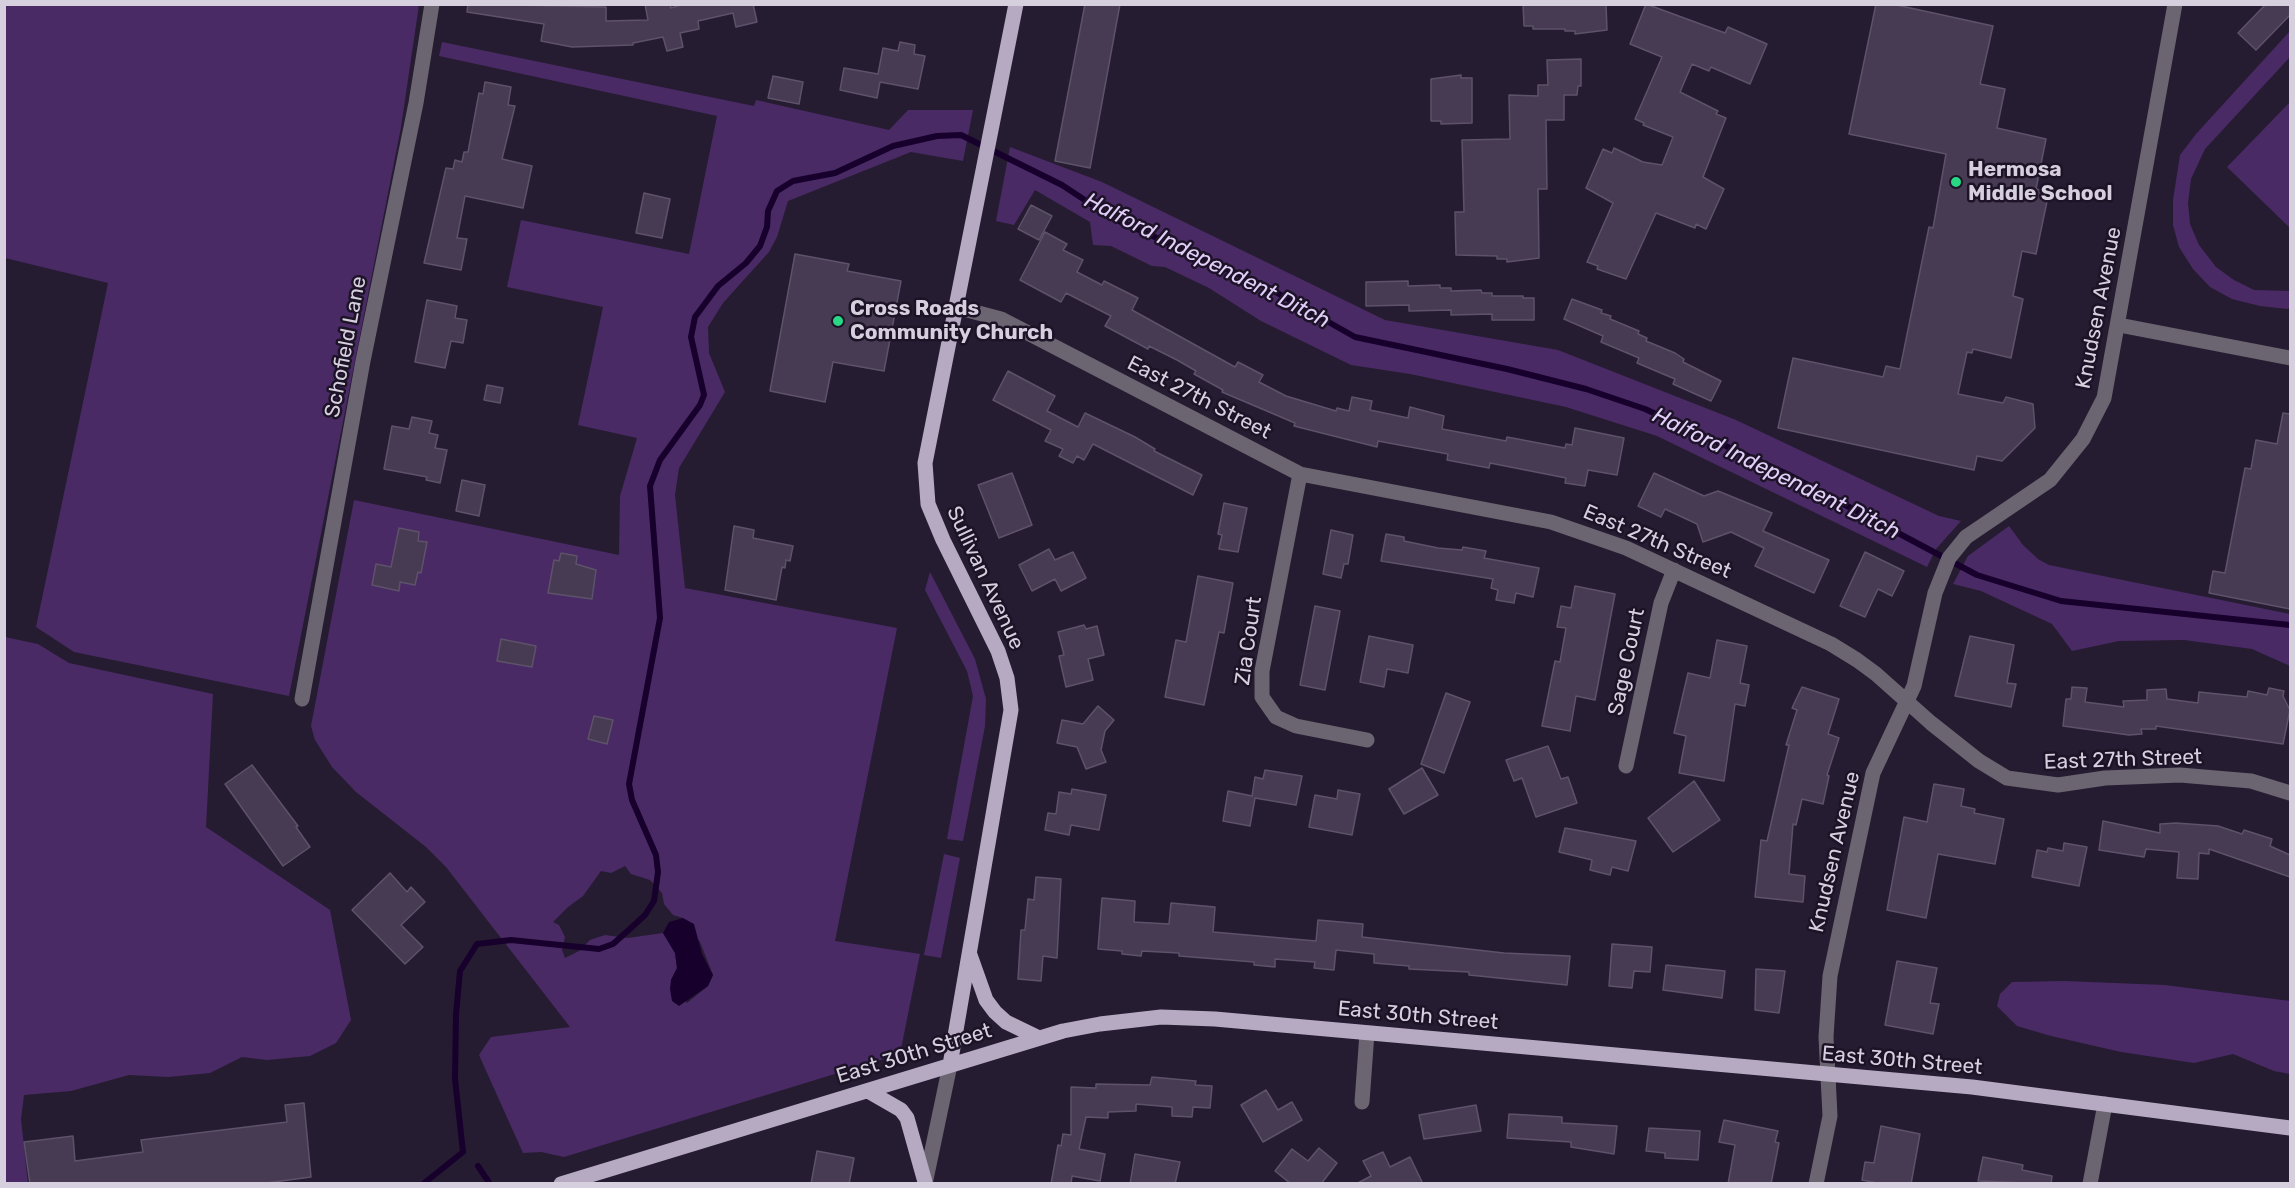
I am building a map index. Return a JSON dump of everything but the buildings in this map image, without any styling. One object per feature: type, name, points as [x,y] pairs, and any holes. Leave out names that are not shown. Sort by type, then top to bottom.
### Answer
[{"type":"main road","name":"Sullivan Avenue","points":[[950,1065],[1011,710],[1007,678],[998,651],[943,540],[926,493],[927,449],[1016,4]]},
{"type":"main road","points":[[970,954],[986,1000],[995,1012],[1006,1022],[1039,1038]]},
{"type":"main road","name":"East 30th Street","points":[[561,1184],[1039,1038],[1100,1024],[1161,1017],[1215,1019],[1972,1087],[2290,1128]]},
{"type":"main road","points":[[868,1091],[901,1110],[907,1118],[925,1183]]},
{"type":"street","name":"Schofield Lane","points":[[302,699],[363,361],[416,103],[432,4]]},
{"type":"street","name":"Knudsen Avenue","points":[[1816,1184],[1830,1116],[1826,1037],[1830,976],[1860,824],[1873,773],[1908,703],[1920,662],[1935,593],[1949,558],[1966,537],[2050,480],[2069,459],[2095,420],[2104,398],[2119,325],[2175,4]]},
{"type":"street","name":"East 27th Street","points":[[956,307],[1001,319],[1300,474],[1551,522],[1599,537],[1674,570],[1831,644],[1876,674],[1979,760],[2007,778],[2058,785],[2106,778],[2180,775],[2251,781],[2290,793]]},
{"type":"street","points":[[2119,325],[2290,358]]},
{"type":"street","name":"Zia Court","points":[[1300,474],[1262,671],[1262,697],[1276,717],[1296,726],[1367,740]]},
{"type":"street","name":"Sage Court","points":[[1626,765],[1661,603],[1674,570]]},
{"type":"street","points":[[1362,1102],[1367,1033]]},
{"type":"street","points":[[925,1183],[950,1065]]},
{"type":"street","points":[[2090,1184],[2105,1104]]},
{"type":"shaded area","points":[[5,4],[419,5],[401,127],[289,696],[74,652],[36,627],[108,283],[5,258]]},
{"type":"shaded area","points":[[2290,31],[2290,57],[2205,149],[2191,179],[2188,203],[2190,224],[2199,245],[2216,267],[2234,280],[2254,290],[2290,291],[2290,308],[2287,309],[2260,306],[2232,299],[2210,287],[2193,269],[2179,247],[2173,225],[2173,200],[2180,155],[2196,134]]},
{"type":"shaded area","points":[[442,42],[754,106],[756,100],[889,130],[908,110],[973,110],[963,161],[911,152],[788,201],[777,237],[769,252],[723,303],[708,327],[709,353],[725,392],[679,468],[675,495],[685,588],[897,628],[835,941],[920,954],[900,1054],[564,1157],[541,1152],[523,1153],[479,1055],[491,1037],[570,1027],[446,867],[426,847],[356,792],[332,767],[315,740],[311,726],[354,500],[619,555],[620,496],[637,438],[578,425],[603,307],[507,287],[521,220],[689,254],[717,116],[439,56]],"holes":[[[625,866],[631,874],[650,880],[662,893],[664,904],[673,915],[683,918],[700,942],[713,975],[708,986],[687,1003],[671,980],[677,968],[675,953],[663,933],[628,938],[605,935],[590,940],[579,951],[565,958],[562,950],[565,937],[559,925],[553,922],[583,896],[601,871],[611,873]]]},
{"type":"shaded area","points":[[2290,102],[2290,228],[2227,167]]},
{"type":"shaded area","points":[[1010,147],[1102,182],[1385,320],[1558,350],[1736,420],[1939,516],[1961,521],[1936,549],[1927,567],[1657,436],[1566,407],[1410,374],[1351,365],[1261,321],[1209,288],[1165,267],[1152,266],[1111,246],[1093,245],[1090,222],[1035,190],[1014,225],[996,221]]},
{"type":"shaded area","points":[[2009,526],[2023,545],[2038,559],[2049,565],[2290,614],[2290,666],[2252,649],[2184,640],[2119,641],[2072,651],[2052,624],[1981,591],[1953,584],[1968,556]]},
{"type":"shaded area","points":[[930,572],[975,659],[986,699],[985,726],[963,841],[947,839],[973,696],[967,671],[925,590]]},
{"type":"shaded area","points":[[5,637],[38,644],[69,663],[213,694],[206,827],[330,910],[351,1020],[336,1043],[310,1056],[267,1060],[242,1057],[210,1073],[169,1077],[129,1075],[71,1091],[24,1095],[21,1119],[28,1184],[4,1183]]},
{"type":"shaded area","points":[[944,854],[960,858],[941,958],[924,955]]},
{"type":"shaded area","points":[[683,918],[694,924],[702,954],[713,975],[708,986],[679,1006],[672,1001],[670,989],[671,980],[677,968],[675,953],[663,933],[669,922]]},
{"type":"shaded area","points":[[2064,981],[2165,985],[2290,1001],[2290,1074],[2274,1071],[2233,1054],[2194,1063],[2121,1052],[2051,1036],[2017,1026],[1997,1006],[2000,994],[2012,982]]},
{"type":"waterway","name":"Halford Independent Ditch","points":[[423,1184],[463,1152],[455,1079],[456,1014],[460,971],[477,944],[511,940],[599,949],[613,944],[645,915],[654,901],[658,872],[656,855],[632,800],[629,784],[660,618],[650,486],[660,460],[700,405],[704,395],[691,337],[695,317],[718,286],[746,263],[760,246],[767,227],[768,211],[777,191],[793,181],[835,173],[893,146],[937,136],[961,135],[1062,185],[1112,218],[1265,286],[1355,337],[1507,369],[1586,389],[1645,409],[1787,474],[1977,575],[2061,601],[2290,625]]},
{"type":"waterway","points":[[478,1166],[490,1184]]},
{"type":"place","name":"Hermosa Middle School","points":[[1956,182]]},
{"type":"place","name":"Cross Roads Community Church","points":[[838,321]]}]
